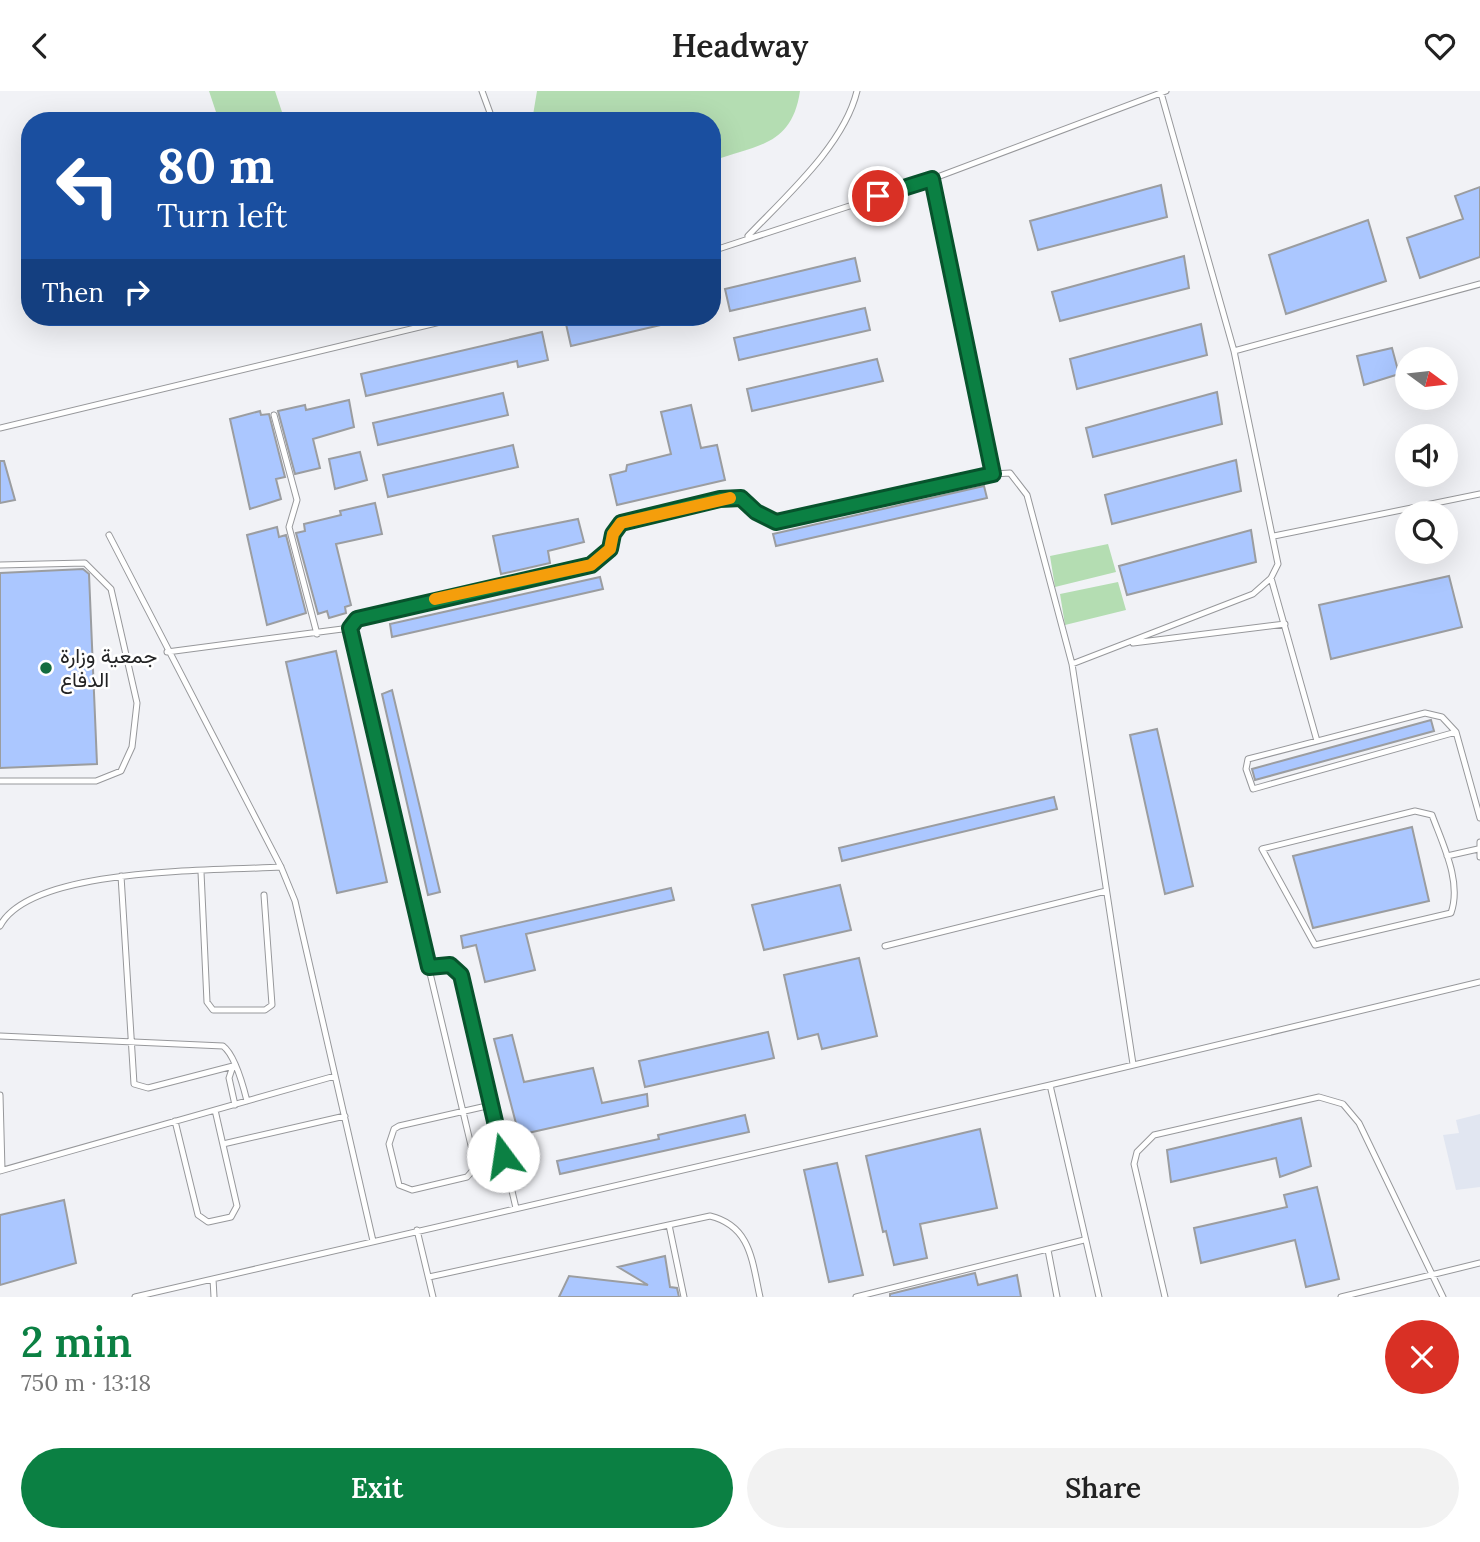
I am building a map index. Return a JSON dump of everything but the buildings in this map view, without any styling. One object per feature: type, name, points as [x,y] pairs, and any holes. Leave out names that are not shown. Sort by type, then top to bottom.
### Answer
[{"type":"lane","points":[[482,91],[490,112]]},
{"type":"lane","points":[[746,239],[810,170],[852,112],[858,91]]},
{"type":"lane","points":[[721,248],[932,179],[1163,92],[1234,351],[1278,564],[1271,578],[1253,594],[1072,664]]},
{"type":"lane","points":[[932,179],[993,474]]},
{"type":"lane","points":[[1234,351],[1480,284]]},
{"type":"lane","points":[[0,428],[423,326]]},
{"type":"lane","points":[[274,415],[298,500],[289,527],[317,634]]},
{"type":"lane","points":[[167,652],[350,628],[357,619],[591,565],[610,549],[613,534],[621,523],[720,499],[741,498],[756,512],[776,522],[993,474],[1010,473],[1027,495],[1072,664],[1133,1064]]},
{"type":"lane","points":[[1274,536],[1480,494]]},
{"type":"lane","points":[[109,535],[167,652],[281,867],[299,915],[373,1241]]},
{"type":"lane","points":[[0,565],[85,563],[111,589],[137,703],[132,747],[121,771],[96,781],[0,781]]},
{"type":"lane","points":[[1271,578],[1317,741]]},
{"type":"lane","points":[[1123,644],[1285,624]]},
{"type":"lane","points":[[350,628],[463,1111],[474,1159],[471,1173],[412,1190],[402,1189],[397,1181],[389,1144],[394,1129],[463,1111],[491,1105]]},
{"type":"lane","points":[[1457,732],[1253,789],[1246,769],[1248,759],[1425,713],[1442,717],[1457,732],[1480,818]]},
{"type":"lane","points":[[1415,811],[1432,815],[1447,856],[1456,898],[1451,913],[1315,946],[1262,849],[1415,811]]},
{"type":"lane","points":[[1447,856],[1479,846],[1480,856]]},
{"type":"lane","points":[[0,926],[17,905],[73,883],[121,876],[281,867]]},
{"type":"lane","points":[[201,872],[207,1002],[213,1010],[265,1010],[272,1005],[264,895]]},
{"type":"lane","points":[[121,876],[132,1080],[143,1089],[233,1066]]},
{"type":"lane","points":[[886,946],[1106,891]]},
{"type":"lane","points":[[429,967],[450,965],[461,975],[516,1208]]},
{"type":"lane","points":[[135,1297],[1051,1085],[1480,982]]},
{"type":"lane","points":[[0,1036],[223,1046],[229,1051],[233,1066],[240,1075],[247,1101]]},
{"type":"lane","points":[[233,1066],[229,1078],[235,1105]]},
{"type":"lane","points":[[0,1095],[1,1170],[335,1076]]},
{"type":"lane","points":[[1051,1085],[1099,1297]]},
{"type":"lane","points":[[1165,1297],[1135,1176],[1137,1152],[1144,1142],[1154,1135],[1319,1097],[1343,1104],[1359,1123],[1435,1275],[1443,1297]]},
{"type":"lane","points":[[175,1121],[198,1215],[206,1221],[231,1217],[237,1210],[215,1110]]},
{"type":"lane","points":[[223,1145],[345,1117]]},
{"type":"lane","points":[[429,1277],[710,1216],[729,1221],[743,1237],[760,1297]]},
{"type":"lane","points":[[669,1225],[684,1297]]},
{"type":"lane","points":[[417,1230],[433,1297]]},
{"type":"lane","points":[[856,1297],[1084,1240]]},
{"type":"lane","points":[[1048,1250],[1057,1297]]},
{"type":"lane","points":[[1340,1297],[1480,1263]]},
{"type":"lane","points":[[213,1279],[214,1297]]},
{"type":"shaded area","points":[[1480,1114],[1480,1187],[1456,1190],[1443,1135],[1459,1133],[1456,1120]]},
{"type":"green space","points":[[209,91],[275,91],[282,112],[216,112]]},
{"type":"green space","points":[[537,91],[800,91],[796,109],[781,133],[770,141],[721,158],[721,112],[534,112]]},
{"type":"green space","points":[[1108,544],[1116,572],[1055,587],[1050,556]]},
{"type":"green space","points":[[1118,582],[1126,610],[1065,625],[1060,594]]},
{"type":"slow traffic","points":[[435,599],[591,565],[610,549],[613,534],[621,523],[730,498]]},
{"type":"place","name":"جمعية وزارة الدفاع","points":[[46,668]]},
{"type":"route","points":[[503,1156],[461,975],[450,965],[429,967],[350,628],[357,619],[591,565],[610,549],[613,534],[621,523],[720,499],[741,498],[756,512],[776,522],[993,474],[932,179],[878,196]]}]
